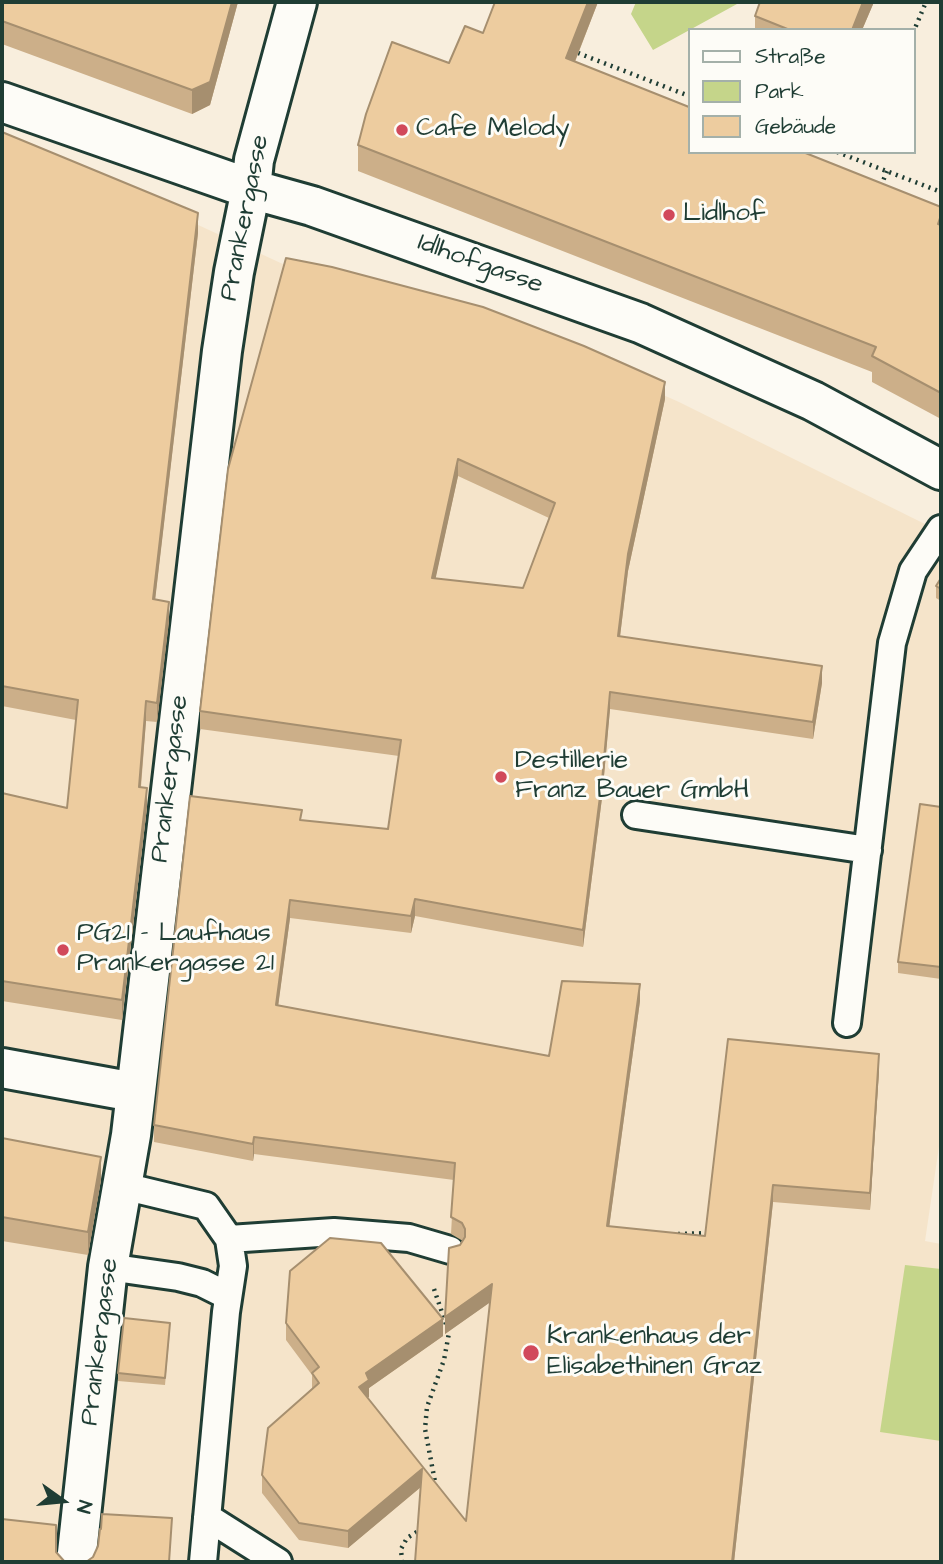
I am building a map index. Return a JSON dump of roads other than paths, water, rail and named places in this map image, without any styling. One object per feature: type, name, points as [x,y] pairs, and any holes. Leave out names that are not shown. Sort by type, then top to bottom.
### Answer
[{"type":"street","name":"Prankergasse","points":[[76,1562],[108,1267],[131,1135],[222,351],[254,160],[297,2]]},
{"type":"street","name":"Idlhofgasse","points":[[2,102],[251,189],[312,206],[640,323],[813,401],[941,470]]},
{"type":"street","points":[[2,1068],[134,1092]]},
{"type":"lane","points":[[848,1023],[892,643],[913,571],[941,529]]},
{"type":"lane","points":[[636,815],[868,850]]},
{"type":"lane","points":[[123,1186],[206,1206],[229,1239],[233,1266],[203,1562]]},
{"type":"lane","points":[[229,1239],[334,1232],[409,1238],[450,1250]]},
{"type":"lane","points":[[108,1267],[190,1280],[228,1296]]},
{"type":"lane","points":[[207,1517],[278,1562]]},
{"type":"place","name":"Cafe Melody","points":[[402,130]]},
{"type":"place","name":"Lidlhof","points":[[669,215]]},
{"type":"place","name":"Destillerie Franz Bauer GmbH","points":[[501,777]]},
{"type":"place","name":"PG21 - Laufhaus Prankergasse 21","points":[[63,950]]},
{"type":"place","name":"Krankenhaus der Elisabethinen Graz","points":[[531,1353]]}]
